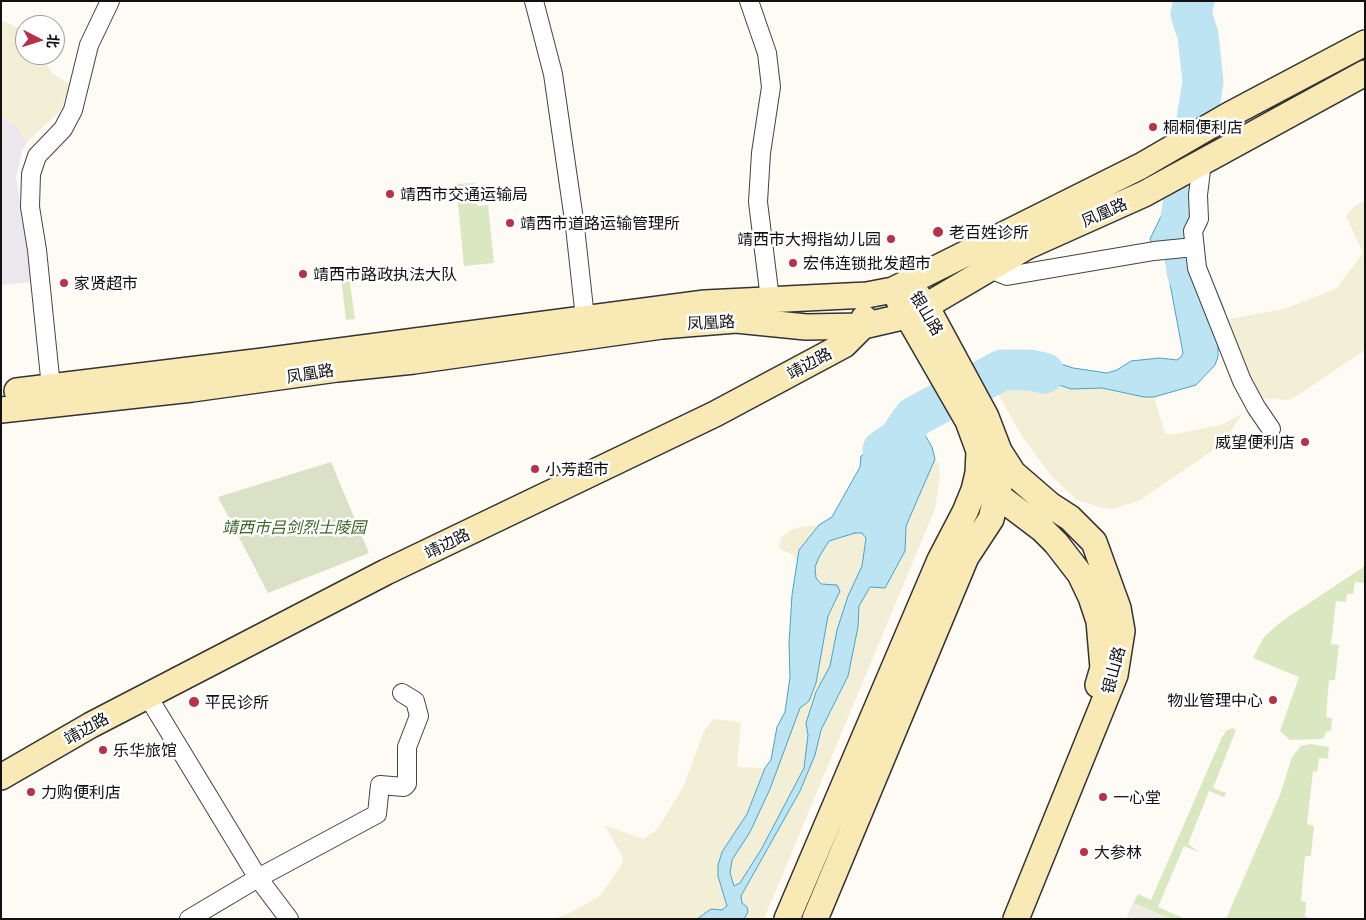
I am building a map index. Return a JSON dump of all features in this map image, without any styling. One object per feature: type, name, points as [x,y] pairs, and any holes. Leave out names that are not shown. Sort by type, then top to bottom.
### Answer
[{"type":"main road","name":"凤凰路","points":[[1,393],[705,303],[868,294],[901,286],[1141,166],[1229,115],[1365,43]]},
{"type":"main road","name":"凤凰路","points":[[1,410],[192,389],[337,369],[463,355],[662,326],[736,320],[806,327],[863,326],[916,310],[1028,246],[1144,194],[1365,73]]},
{"type":"main road","name":"银山路","points":[[815,919],[966,557],[991,519],[1002,474],[989,451],[977,419],[901,286]]},
{"type":"main road","points":[[863,326],[868,294]]},
{"type":"main road","name":"靖边路","points":[[1,764],[190,654],[719,401],[822,337],[828,327],[832,295]]},
{"type":"main road","name":"靖边路","points":[[1,777],[147,695],[386,572],[715,414],[844,345],[863,326]]},
{"type":"main road","name":"银山路","points":[[787,919],[940,560],[966,512],[989,451]]},
{"type":"main road","name":"银山路","points":[[989,451],[1050,505],[1070,518],[1094,542],[1118,608],[1122,631],[1115,675],[1016,919]]},
{"type":"main road","name":"银山路","points":[[998,495],[1042,529],[1056,543],[1080,574],[1091,597],[1099,621],[1103,668],[1096,690],[1002,919]]},
{"type":"street","points":[[51,387],[37,250],[30,208],[31,174],[37,156],[63,129],[73,110],[89,45],[110,1]]},
{"type":"street","points":[[534,1],[553,74],[575,227],[585,318]]},
{"type":"street","points":[[749,1],[767,53],[771,87],[760,153],[758,202],[770,299]]},
{"type":"street","points":[[1202,162],[1198,195],[1199,220],[1193,231],[1196,268],[1229,350],[1256,407],[1271,428]]},
{"type":"street","points":[[993,267],[997,272],[1007,276],[1154,251],[1194,247]]},
{"type":"street","points":[[189,919],[258,878],[377,814],[380,785],[404,787],[407,784],[407,747],[418,716],[415,701],[402,693]]},
{"type":"street","points":[[147,695],[258,878],[289,919]]},
{"type":"shaded area","points":[[1,20],[15,26],[15,65],[47,65],[52,73],[71,85],[60,111],[29,140],[22,138],[18,126],[1,117]]},
{"type":"shaded area","points":[[1,117],[18,126],[22,138],[29,140],[22,151],[16,177],[32,282],[1,285]]},
{"type":"shaded area","points":[[1365,201],[1365,350],[1297,396],[1288,400],[1261,398],[1257,394],[1224,320],[1284,309],[1337,288],[1363,253],[1346,216],[1355,205]]},
{"type":"shaded area","points":[[1031,375],[1071,389],[1102,388],[1154,397],[1165,433],[1170,435],[1221,425],[1242,414],[1222,444],[1140,500],[1114,509],[1103,508],[1077,500],[1051,476],[1022,436],[996,388],[1003,378]]},
{"type":"shaded area","points":[[935,459],[939,465],[940,477],[935,509],[764,919],[744,919],[748,912],[742,903],[741,896],[800,791],[815,755],[821,730],[848,676],[858,627],[859,606],[865,593],[871,587],[878,588],[905,551],[906,526]]},
{"type":"shaded area","points":[[819,525],[799,550],[797,561],[793,555],[779,548],[781,538],[789,531],[796,528]]},
{"type":"shaded area","points":[[855,533],[862,533],[866,538],[862,566],[848,596],[837,630],[830,666],[816,692],[806,723],[808,735],[804,768],[762,848],[740,883],[737,887],[734,886],[730,873],[732,860],[750,832],[770,789],[800,707],[809,701],[816,683],[828,616],[836,601],[832,584],[820,584],[816,578],[815,567],[829,541]]},
{"type":"shaded area","points":[[713,719],[741,722],[737,767],[765,768],[747,814],[722,852],[718,865],[718,876],[727,906],[723,910],[704,913],[697,919],[552,919],[570,913],[600,896],[622,864],[623,858],[605,825],[643,839],[657,830],[683,787],[704,731]]},
{"type":"shaded area","points":[[1133,903],[1171,919],[1126,919]]},
{"type":"green space","points":[[475,183],[477,206],[488,205],[494,263],[464,266],[456,184]]},
{"type":"green space","points":[[349,276],[355,319],[346,320],[341,278]]},
{"type":"green space","name":"靖西市吕剑烈士陵园","points":[[331,462],[369,553],[268,593],[218,497]]},
{"type":"green space","points":[[1365,566],[1365,583],[1355,582],[1353,594],[1347,594],[1346,602],[1336,601],[1331,644],[1339,645],[1335,680],[1329,680],[1326,717],[1332,718],[1331,731],[1327,731],[1323,739],[1290,740],[1280,731],[1299,677],[1253,658],[1264,637],[1282,621]]},
{"type":"green space","points":[[1233,728],[1236,730],[1213,788],[1226,793],[1224,797],[1209,791],[1188,844],[1201,853],[1184,846],[1158,907],[1185,919],[1171,919],[1133,903],[1138,894],[1151,900],[1222,737],[1227,730]]},
{"type":"green space","points":[[1310,744],[1329,747],[1328,759],[1319,758],[1317,772],[1313,771],[1307,824],[1314,826],[1311,856],[1305,856],[1301,901],[1306,902],[1305,917],[1318,919],[1226,919],[1280,795],[1292,757],[1301,746]]},
{"type":"water","points":[[1190,194],[1192,242],[1152,245],[1150,239],[1167,204]]},
{"type":"water","points":[[1178,256],[1189,265],[1218,336],[1218,357],[1215,365],[1196,385],[1154,397],[1144,397],[1102,388],[1071,389],[1031,375],[1003,378],[996,388],[985,367],[986,361],[992,354],[996,359],[1006,361],[1040,357],[1073,368],[1107,373],[1117,370],[1131,361],[1159,358],[1177,360],[1183,353],[1165,257]]},
{"type":"water","points":[[926,398],[922,430],[932,447],[935,459],[906,526],[905,551],[885,588],[870,587],[859,606],[858,627],[848,676],[821,730],[815,755],[800,791],[741,896],[742,903],[747,907],[748,912],[744,919],[697,919],[711,909],[722,910],[727,906],[718,876],[718,865],[722,852],[747,814],[765,768],[771,760],[777,727],[785,712],[790,677],[789,643],[792,595],[799,550],[819,525],[832,517],[860,467],[861,456],[875,447],[909,411]],"holes":[[[855,533],[862,533],[866,538],[862,566],[848,596],[837,630],[830,666],[816,692],[806,723],[808,735],[804,768],[762,848],[740,883],[734,886],[730,873],[732,860],[750,832],[770,789],[800,708],[809,701],[816,683],[828,616],[840,591],[837,585],[821,584],[816,578],[815,567],[829,541]]]},
{"type":"waterway","points":[[1194,1],[1191,14],[1198,35],[1203,82],[1181,218],[1187,272],[1205,314]]},
{"type":"waterway","points":[[883,450],[898,440],[914,417],[1002,370],[1030,370],[1044,373]]},
{"type":"place","name":"桐桐便利店","points":[[1153,127]]},
{"type":"place","name":"靖西市交通运输局","points":[[390,194]]},
{"type":"place","name":"靖西市道路运输管理所","points":[[510,223]]},
{"type":"place","name":"老百姓诊所","points":[[938,232]]},
{"type":"place","name":"靖西市大拇指幼儿园","points":[[891,239]]},
{"type":"place","name":"宏伟连锁批发超市","points":[[793,263]]},
{"type":"place","name":"靖西市路政执法大队","points":[[303,274]]},
{"type":"place","name":"家贤超市","points":[[64,283]]},
{"type":"place","name":"威望便利店","points":[[1305,442]]},
{"type":"place","name":"小芳超市","points":[[535,469]]},
{"type":"place","name":"物业管理中心","points":[[1273,700]]},
{"type":"place","name":"平民诊所","points":[[194,702]]},
{"type":"place","name":"乐华旅馆","points":[[103,750]]},
{"type":"place","name":"力购便利店","points":[[31,792]]},
{"type":"place","name":"一心堂","points":[[1103,797]]},
{"type":"place","name":"大参林","points":[[1084,852]]}]
